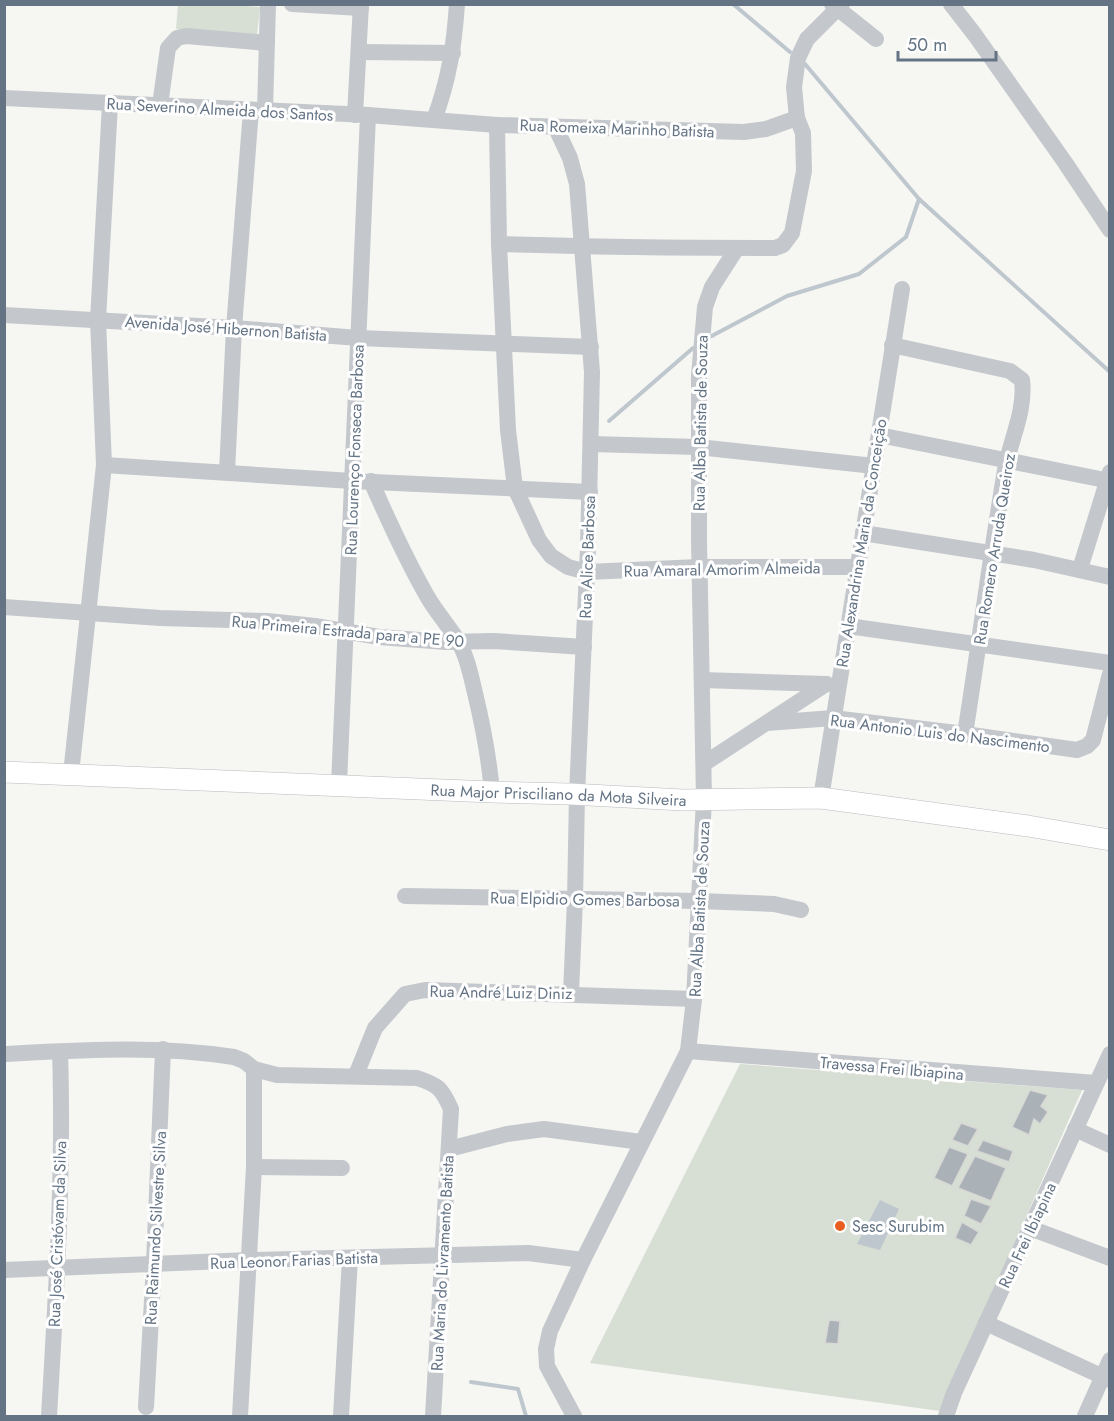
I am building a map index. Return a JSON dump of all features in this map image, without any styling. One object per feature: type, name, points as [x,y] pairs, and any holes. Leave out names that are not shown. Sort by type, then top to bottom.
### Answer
[{"type":"main road","name":"Rua Major Prisciliano da Mota Silveira","points":[[4,772],[339,784],[683,800],[821,798],[1028,826],[1110,840]]},
{"type":"street","points":[[227,472],[234,327],[267,43],[268,4]]},
{"type":"street","points":[[292,4],[361,6]]},
{"type":"street","points":[[435,120],[446,89],[453,53],[458,4]]},
{"type":"street","points":[[951,4],[1064,161],[1110,230]]},
{"type":"street","name":"Rua Lourenço Fonseca Barbosa","points":[[339,784],[358,338],[362,115],[359,52],[361,6]]},
{"type":"street","points":[[499,244],[737,248],[775,248],[783,245],[792,234],[804,171],[803,133],[797,118],[794,87],[798,58],[807,39],[837,6],[876,39]]},
{"type":"street","points":[[160,105],[168,48],[177,38],[186,36],[267,43]]},
{"type":"street","points":[[359,52],[453,53]]},
{"type":"street","name":"Rua Severino Almeida dos Santos","points":[[4,98],[435,120]]},
{"type":"street","points":[[71,774],[104,465],[98,320],[110,104]]},
{"type":"street","name":"Rua Romeixa Marinho Batista","points":[[435,120],[497,125],[744,132],[766,129],[797,118]]},
{"type":"street","points":[[497,125],[505,397],[515,488],[539,540],[551,556],[568,567],[587,572]]},
{"type":"street","name":"Rua Alice Barbosa","points":[[555,126],[570,158],[577,184],[591,347],[590,492],[571,993]]},
{"type":"street","name":"Rua Alba Batista de Souza","points":[[574,1416],[547,1366],[546,1349],[550,1331],[641,1142],[688,1051],[694,999],[705,763],[699,567],[699,375],[705,307],[712,287],[737,248]]},
{"type":"street","name":"Rua Alexandrina Maria da Conceição","points":[[821,798],[833,718],[832,684],[848,626],[902,289]]},
{"type":"street","name":"Avenida José Hibernon Batista","points":[[4,315],[234,327],[358,338],[591,347]]},
{"type":"street","name":"Rua Romero Arruda Queiroz","points":[[892,345],[1010,371],[1022,380],[1024,390],[1007,461],[991,554],[965,734]]},
{"type":"street","points":[[879,435],[1007,461],[1108,478],[1080,569]]},
{"type":"street","points":[[591,444],[698,447],[874,466]]},
{"type":"street","points":[[104,465],[590,492]]},
{"type":"street","points":[[371,481],[392,530],[423,588],[442,620],[459,642],[470,672],[480,712],[489,756],[492,792]]},
{"type":"street","points":[[863,533],[1080,569],[1110,577]]},
{"type":"street","name":"Rua Amaral Amorim Almeida","points":[[587,572],[699,567],[857,567]]},
{"type":"street","name":"Rua Primeira Estrada para a PE 90","points":[[4,607],[267,621],[379,637],[584,647]]},
{"type":"street","points":[[848,626],[1110,663]]},
{"type":"street","name":"Rua Antonio Luis do Nascimento","points":[[767,723],[833,718],[1077,750],[1087,746],[1093,740],[1110,674]]},
{"type":"street","points":[[702,680],[832,684]]},
{"type":"street","points":[[705,763],[832,684]]},
{"type":"street","name":"Rua Elpidio Gomes Barbosa","points":[[405,896],[699,901],[774,904],[801,909]]},
{"type":"street","name":"Rua André Luiz Diniz","points":[[356,1075],[375,1028],[405,994],[425,990],[571,993],[694,999]]},
{"type":"street","points":[[4,1054],[106,1048],[163,1049],[234,1057],[254,1069],[277,1075],[356,1075]]},
{"type":"street","name":"Rua Raimundo Silvestre Silva","points":[[146,1407],[163,1049]]},
{"type":"street","name":"Travessa Frei Ibiapina","points":[[688,1051],[1096,1083]]},
{"type":"street","name":"Rua José Cristóvam da Silva","points":[[49,1416],[58,1268],[62,1091],[60,1052]]},
{"type":"street","name":"Rua Frei Ibiapina","points":[[946,1416],[954,1393],[1110,1054]]},
{"type":"street","points":[[240,1416],[254,1167],[254,1069]]},
{"type":"street","name":"Rua Maria do Livramento Batista","points":[[356,1075],[417,1078],[432,1083],[443,1091],[451,1109],[433,1416]]},
{"type":"street","points":[[449,1149],[507,1134],[544,1129],[641,1142]]},
{"type":"street","points":[[1075,1130],[1110,1144]]},
{"type":"street","points":[[254,1167],[342,1168]]},
{"type":"street","points":[[1030,1228],[1110,1257]]},
{"type":"street","name":"Rua Leonor Farias Batista","points":[[4,1270],[249,1260],[528,1253],[583,1260]]},
{"type":"street","points":[[341,1416],[350,1258]]},
{"type":"street","points":[[986,1323],[1106,1378]]},
{"type":"street","points":[[1085,1416],[1106,1378],[1110,1360]]},
{"type":"shaded area","points":[[225,4],[260,7],[257,35],[176,29],[178,5]]},
{"type":"shaded area","name":"Sesc Surubim","points":[[740,1064],[1082,1090],[940,1411],[590,1363]]},
{"type":"shaded area","points":[[880,1200],[899,1209],[880,1250],[857,1244]]},
{"type":"building","points":[[1030,1090],[1048,1095],[1041,1106],[1048,1112],[1040,1124],[1034,1119],[1029,1135],[1012,1127]]},
{"type":"building","points":[[961,1123],[978,1129],[968,1146],[952,1140]]},
{"type":"building","points":[[983,1140],[1013,1151],[1009,1162],[977,1151]]},
{"type":"building","points":[[949,1147],[968,1154],[952,1186],[934,1178]]},
{"type":"building","points":[[975,1156],[1006,1168],[991,1201],[958,1188]]},
{"type":"building","points":[[971,1199],[991,1206],[981,1224],[964,1216]]},
{"type":"building","points":[[962,1222],[979,1232],[971,1245],[955,1238]]},
{"type":"building","points":[[829,1320],[840,1321],[838,1344],[825,1343]]},
{"type":"waterway","points":[[733,4],[790,52]]},
{"type":"waterway","points":[[805,64],[919,199],[1110,372]]},
{"type":"waterway","points":[[706,339],[787,296],[859,274],[906,237],[919,199]]},
{"type":"waterway","points":[[609,421],[693,348]]},
{"type":"waterway","points":[[471,1382],[518,1389],[526,1416]]},
{"type":"place","name":"Sesc Surubim","points":[[840,1226]]}]
